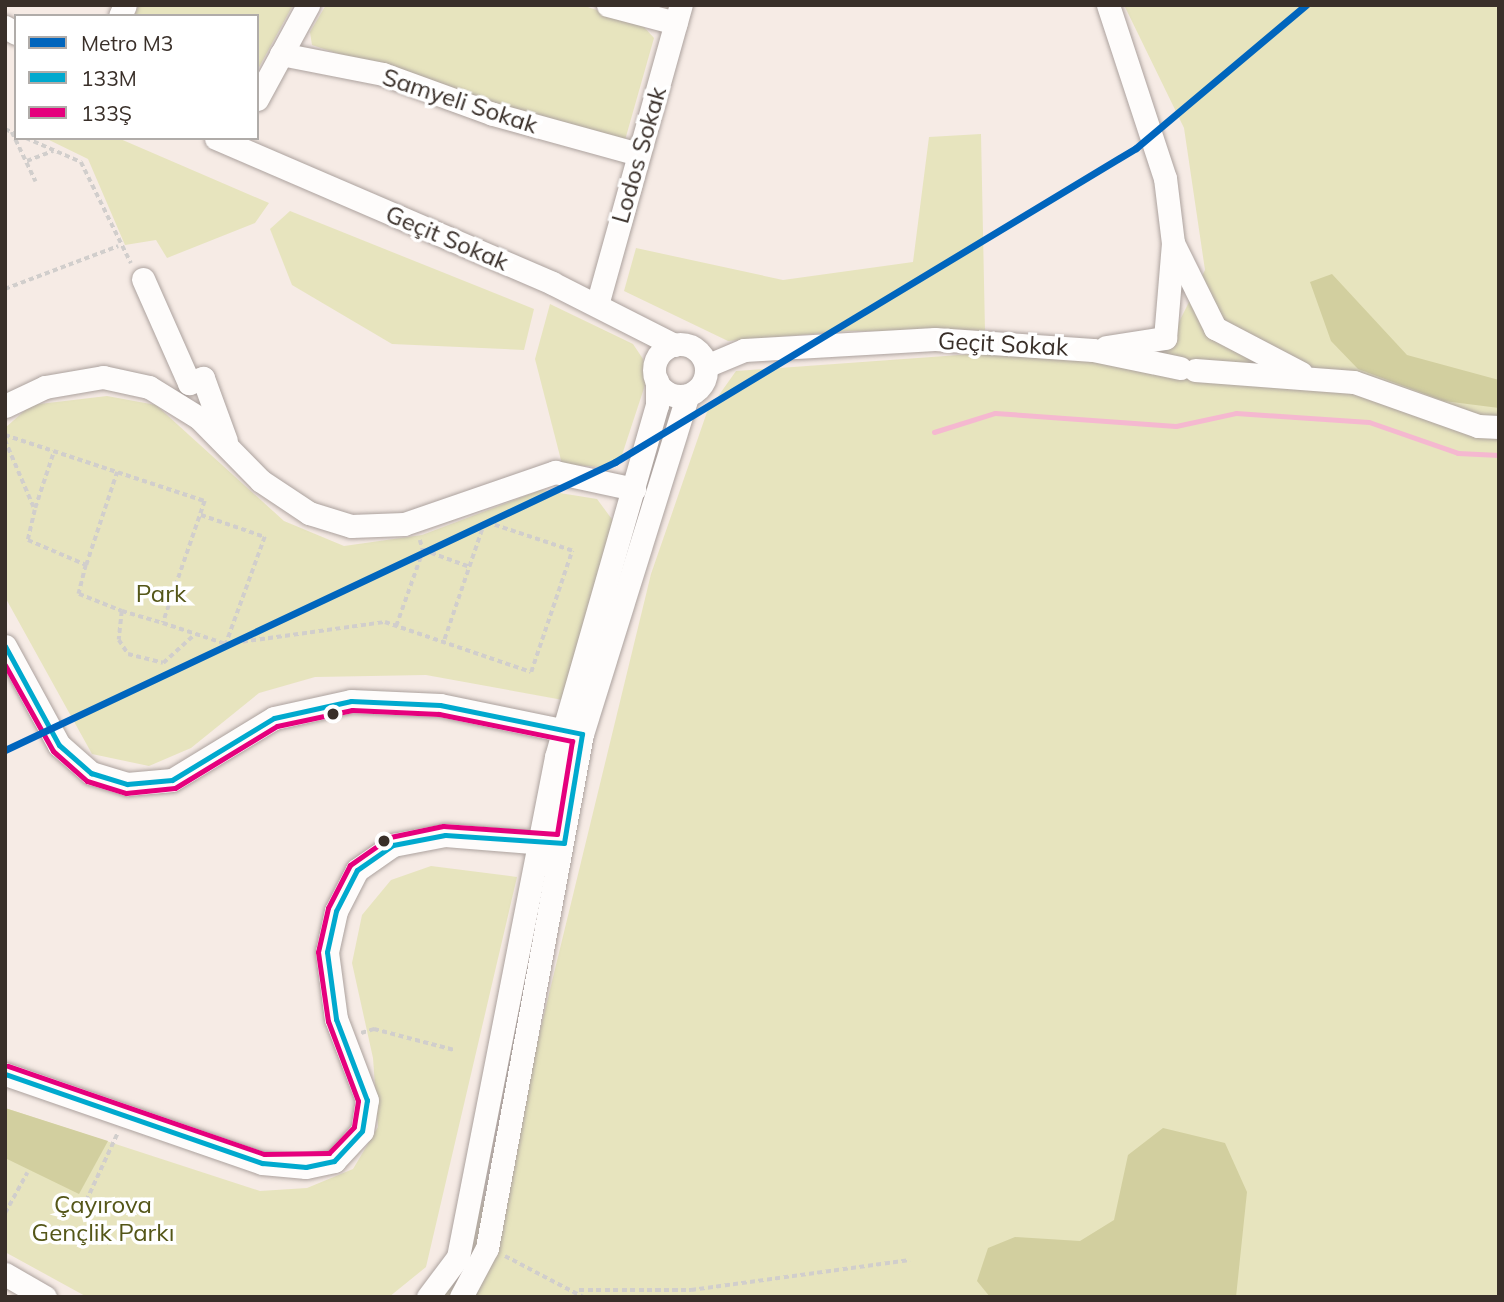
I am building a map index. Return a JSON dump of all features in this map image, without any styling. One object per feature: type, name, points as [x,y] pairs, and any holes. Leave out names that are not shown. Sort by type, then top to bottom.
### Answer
[{"type":"street","points":[[259,95],[308,5]]},
{"type":"street","points":[[608,5],[679,14]]},
{"type":"street","points":[[1108,5],[1165,178],[1173,243],[1165,338],[1170,359],[1188,369]]},
{"type":"street","name":"Lodos Sokak","points":[[597,305],[679,14]]},
{"type":"street","name":"Samyeli Sokak","points":[[281,54],[383,74],[493,114],[638,154]]},
{"type":"street","name":"Geçit Sokak","points":[[229,141],[597,305],[674,345]]},
{"type":"street","points":[[1173,243],[1215,328],[1216,355],[1188,369]]},
{"type":"street","points":[[144,279],[189,383],[203,377],[228,447]]},
{"type":"street","points":[[1165,338],[1174,322],[1191,316],[1307,376]]},
{"type":"street","points":[[1093,349],[1165,338]]},
{"type":"street","name":"Geçit Sokak","points":[[706,366],[744,350],[935,340],[1093,349]]},
{"type":"street","points":[[461,1297],[487,1248],[573,731],[657,405],[656,362],[674,345],[698,351],[706,366],[703,382],[687,396],[573,731]]},
{"type":"street","points":[[1093,349],[1188,369],[1307,376],[1354,382],[1478,426],[1499,427]]},
{"type":"street","points":[[5,406],[45,387],[103,377],[149,387],[199,418],[261,481],[309,513],[351,526],[414,521],[555,472],[634,489]]},
{"type":"street","points":[[656,381],[667,392],[687,396]]},
{"type":"street","points":[[5,646],[60,745],[91,773],[127,784],[172,780],[274,718],[351,701],[440,705],[573,731]]},
{"type":"street","points":[[5,1074],[262,1163],[306,1167],[334,1161],[362,1131],[367,1100],[336,1019],[327,953],[336,911],[356,870],[393,845],[445,835],[554,844]]},
{"type":"street","points":[[428,1297],[458,1257],[554,844]]},
{"type":"street","points":[[5,1274],[45,1297]]},
{"type":"path","points":[[5,130],[14,133]]},
{"type":"path","points":[[17,140],[36,182]]},
{"type":"path","points":[[30,140],[81,162],[118,246],[144,279]]},
{"type":"path","points":[[27,161],[55,151]]},
{"type":"path","points":[[5,289],[118,246]]},
{"type":"path","points":[[5,437],[205,501],[163,623]]},
{"type":"path","points":[[5,437],[35,510]]},
{"type":"path","points":[[54,451],[35,510],[32,545],[86,565]]},
{"type":"path","points":[[117,472],[79,594],[122,611],[226,644],[385,622],[531,672],[572,551],[485,522],[444,642]]},
{"type":"path","points":[[201,515],[265,537],[226,644]]},
{"type":"path","points":[[396,626],[423,550],[414,521]]},
{"type":"path","points":[[423,550],[470,567]]},
{"type":"path","points":[[122,611],[119,640],[128,654],[146,662],[174,658],[194,635]]},
{"type":"path","points":[[374,1029],[454,1050]]},
{"type":"path","points":[[86,1201],[113,1149]]},
{"type":"path","points":[[5,1213],[27,1173]]},
{"type":"path","points":[[487,1248],[579,1290],[691,1290],[910,1260]]},
{"type":"path","points":[[579,1290],[583,1297]]},
{"type":"green space","points":[[139,5],[293,5],[259,67],[259,14],[135,14]]},
{"type":"green space","points":[[326,5],[582,5],[643,26],[654,38],[625,140],[498,107],[312,45],[310,32]]},
{"type":"green space","points":[[1124,5],[1499,5],[1499,1297],[436,1297],[513,1142],[651,574],[707,412],[736,371],[1170,340],[1205,270],[1184,128]]},
{"type":"green space","points":[[981,134],[985,331],[848,331],[728,341],[624,291],[636,248],[783,280],[913,262],[929,137]]},
{"type":"green space","points":[[49,140],[123,140],[269,203],[255,223],[167,258],[156,240],[125,245],[88,159]]},
{"type":"green space","points":[[290,211],[534,309],[524,350],[392,344],[292,285],[270,229]]},
{"type":"green space","points":[[550,304],[633,344],[643,359],[647,379],[620,461],[611,468],[562,464],[535,359]]},
{"type":"green space","name":"Park","points":[[107,396],[156,405],[284,521],[344,546],[422,535],[541,490],[597,499],[614,522],[563,700],[426,675],[315,677],[259,693],[191,748],[149,766],[92,754],[5,597],[5,428],[31,405]]},
{"type":"green space","name":"Çayırova Gençlik Parkı","points":[[431,866],[517,877],[426,1267],[389,1297],[87,1297],[5,1252],[5,1108],[260,1191],[307,1188],[353,1169],[378,1127],[373,1058],[352,963],[362,915],[391,880]]},
{"type":"shaded area","points":[[1332,274],[1407,355],[1499,380],[1499,408],[1444,401],[1358,369],[1331,341],[1310,282]]},
{"type":"shaded area","points":[[5,1108],[108,1141],[79,1194],[5,1158]]},
{"type":"shaded area","points":[[1163,1128],[1225,1143],[1247,1192],[1236,1297],[990,1297],[977,1281],[988,1248],[1015,1237],[1080,1241],[1114,1220],[1128,1155]]},
{"type":"waterway","points":[[934,432],[995,413],[1176,426],[1236,413],[1369,422],[1458,453],[1499,455]]},
{"type":"metro line","name":"M3","points":[[5,750],[615,462],[1136,148],[1306,5]]},
{"type":"transit line","name":"133M","points":[[5,646],[59,745],[91,773],[127,784],[172,780],[274,718],[351,701],[440,705],[582,734],[564,843],[445,835],[393,845],[357,870],[336,911],[327,952],[336,1019],[367,1100],[362,1131],[334,1161],[306,1167],[262,1163],[5,1074]]},
{"type":"transit line","name":"133Ş","points":[[5,665],[53,751],[87,781],[126,793],[175,788],[277,726],[352,710],[439,714],[572,741],[557,834],[443,826],[390,837],[350,865],[328,908],[318,952],[328,1021],[358,1101],[354,1127],[329,1153],[264,1154],[8,1066]]}]
